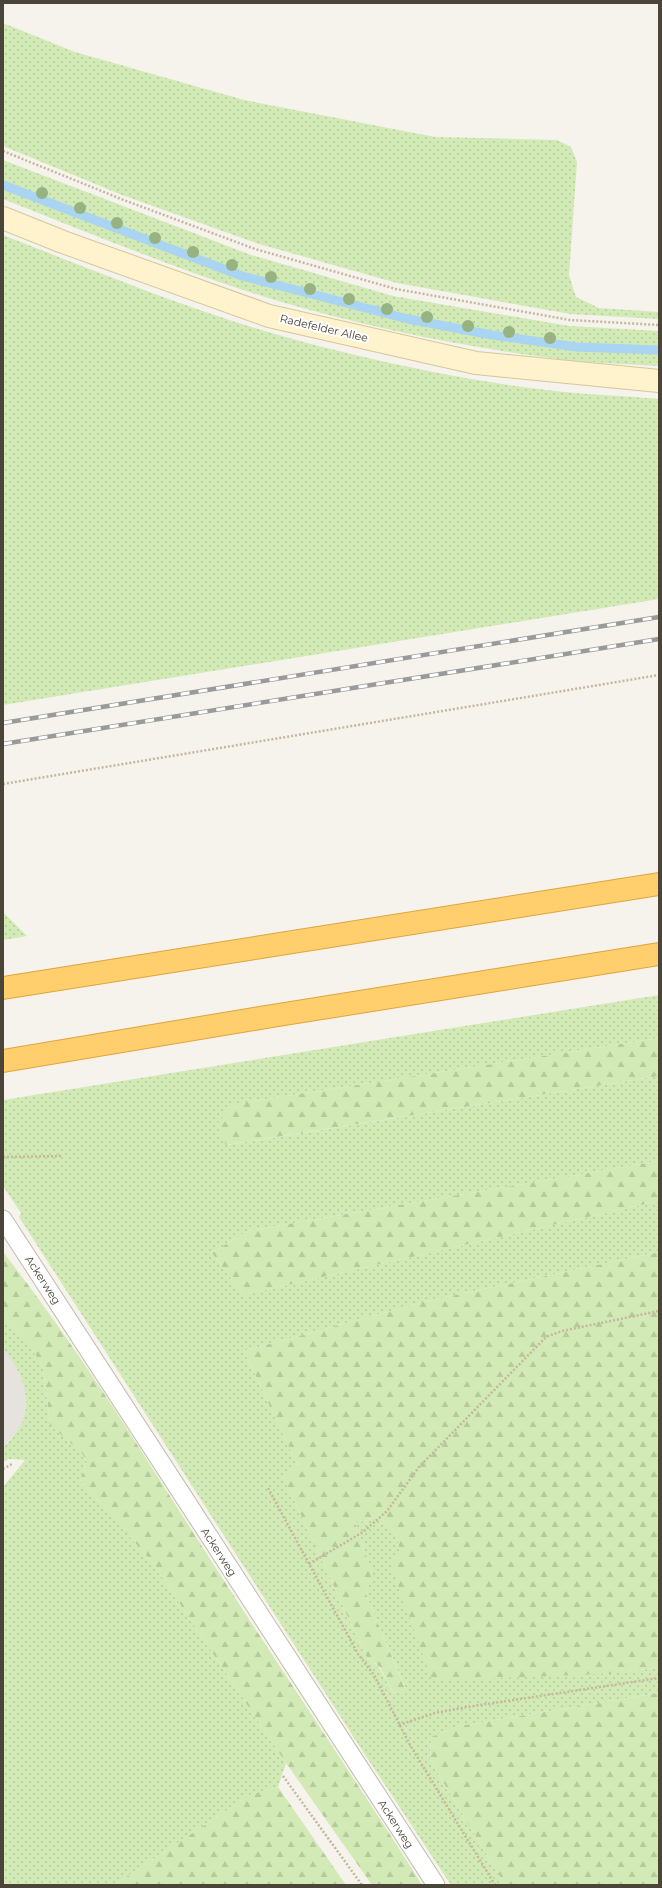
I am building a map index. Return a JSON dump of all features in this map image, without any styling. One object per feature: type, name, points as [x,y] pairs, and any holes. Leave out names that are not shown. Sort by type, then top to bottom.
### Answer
[{"type":"highway","points":[[3,988],[659,884]]},
{"type":"highway","points":[[3,1061],[659,954]]},
{"type":"main road","name":"Radefelder Allee","points":[[3,218],[64,242],[269,316],[476,363],[659,381]]},
{"type":"lane","name":"Ackerweg","points":[[3,1219],[436,1885]]},
{"type":"path","points":[[3,150],[121,199],[255,249],[396,289],[570,320],[659,325]]},
{"type":"path","points":[[3,784],[659,675]]},
{"type":"path","points":[[3,1157],[63,1156]]},
{"type":"path","points":[[309,1564],[363,1532],[387,1511],[419,1467],[546,1337],[562,1331],[659,1312]]},
{"type":"path","points":[[3,1469],[12,1464]]},
{"type":"path","points":[[268,1488],[358,1654],[374,1676],[414,1752],[495,1885]]},
{"type":"path","points":[[399,1725],[435,1713],[467,1707],[659,1678]]},
{"type":"path","points":[[283,1776],[362,1885]]},
{"type":"shaded area","points":[[3,1347],[14,1362],[25,1388],[27,1412],[20,1429],[3,1447]]},
{"type":"green space","points":[[3,23],[75,52],[244,100],[435,137],[557,140],[571,147],[577,162],[569,275],[576,297],[599,308],[659,312],[659,319],[570,314],[397,283],[259,244],[122,195],[3,146]]},
{"type":"green space","points":[[3,160],[251,255],[393,296],[569,326],[659,331],[659,366],[567,360],[455,343],[345,319],[258,295],[129,249],[3,199]]},
{"type":"green space","points":[[3,235],[211,314],[253,328],[339,351],[422,370],[507,385],[564,392],[659,399],[659,599],[3,705]]},
{"type":"green space","points":[[3,912],[27,936],[3,940]]},
{"type":"green space","points":[[659,995],[659,1038],[235,1104],[217,1124],[227,1145],[659,1076],[659,1161],[247,1231],[212,1253],[243,1295],[659,1201],[659,1252],[427,1301],[244,1351],[297,1464],[283,1476],[366,1656],[379,1667],[393,1693],[406,1690],[366,1594],[372,1573],[355,1523],[380,1517],[396,1533],[400,1551],[621,1673],[659,1667],[659,1693],[459,1726],[431,1737],[430,1760],[505,1885],[451,1885],[360,1747],[19,1217],[21,1213],[3,1186],[3,1100]]},
{"type":"green space","points":[[659,1038],[659,1076],[226,1145],[217,1124],[234,1104]]},
{"type":"green space","points":[[659,1161],[659,1201],[243,1295],[212,1253],[247,1231]]},
{"type":"green space","points":[[3,1252],[66,1338],[126,1427],[422,1885],[372,1885],[286,1763],[152,1562],[80,1480],[87,1462],[82,1453],[50,1425],[43,1367],[27,1341],[3,1316]]},
{"type":"green space","points":[[659,1252],[659,1667],[621,1673],[432,1681],[391,1565],[400,1551],[396,1533],[380,1517],[355,1523],[372,1573],[366,1594],[406,1691],[393,1693],[380,1667],[366,1656],[283,1476],[297,1464],[244,1351],[427,1301]]},
{"type":"green space","points":[[3,1316],[27,1341],[43,1367],[50,1425],[82,1453],[87,1462],[80,1480],[152,1562],[286,1763],[278,1787],[252,1794],[114,1885],[3,1885],[3,1487],[25,1460],[9,1459],[3,1462],[3,1447],[13,1437],[24,1418],[26,1396],[24,1385],[19,1374],[3,1347]]},
{"type":"green space","points":[[659,1693],[659,1885],[505,1885],[430,1760],[431,1737],[459,1726]]},
{"type":"green space","points":[[278,1787],[346,1885],[114,1885],[252,1794]]},
{"type":"waterway","points":[[3,185],[242,276],[408,319],[492,335],[577,347],[659,350]]},
{"type":"railway","points":[[3,723],[659,617]]},
{"type":"railway","points":[[3,744],[659,639]]}]
